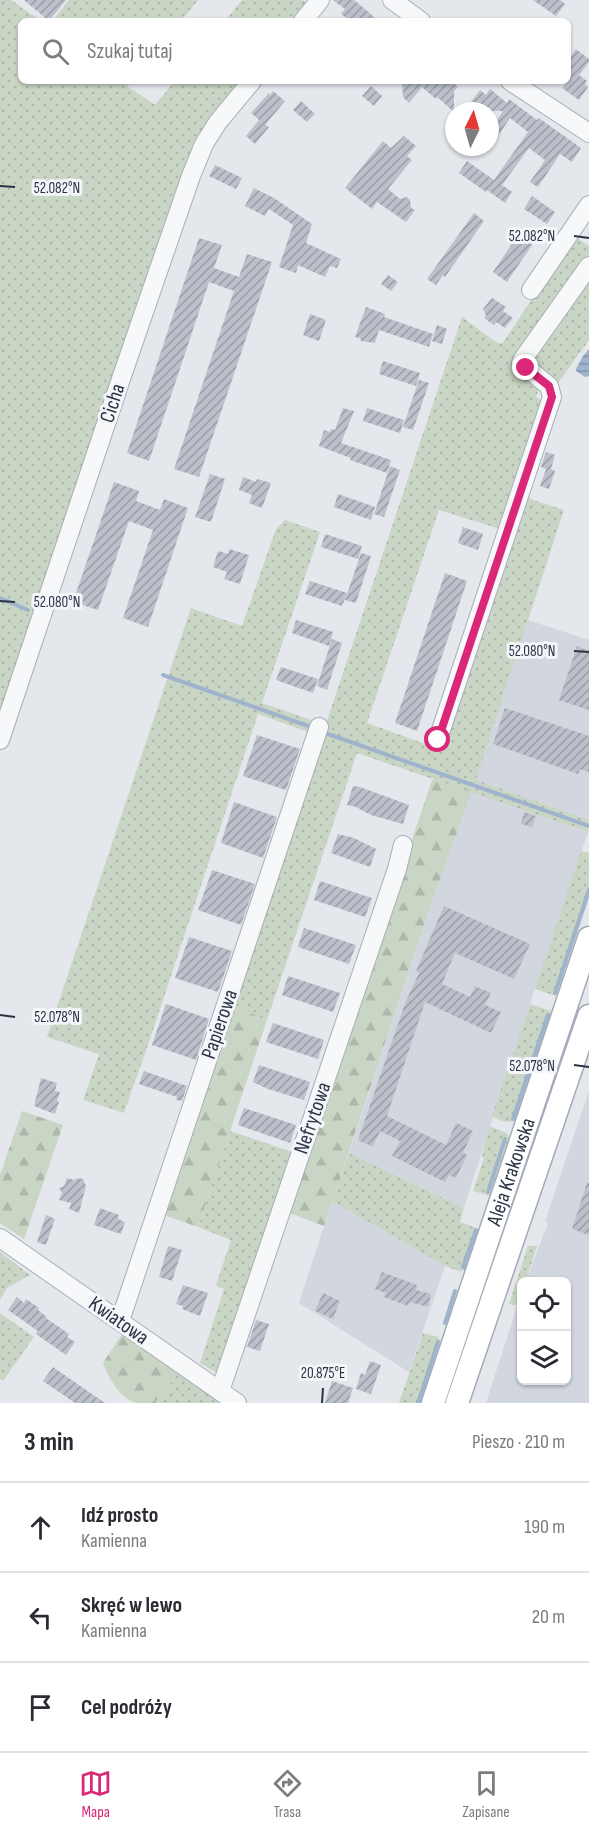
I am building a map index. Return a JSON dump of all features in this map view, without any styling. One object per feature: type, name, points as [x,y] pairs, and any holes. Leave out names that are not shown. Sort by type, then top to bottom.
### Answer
[{"type":"main road","name":"Aleja Krakowska","points":[[433,1403],[589,938]]},
{"type":"main road","name":"Aleja Krakowska","points":[[457,1403],[589,1016]]},
{"type":"street","points":[[305,18],[320,0]]},
{"type":"street","points":[[392,0],[417,18]]},
{"type":"street","name":"Cicha","points":[[0,740],[191,176],[204,144],[218,122],[250,84]]},
{"type":"street","points":[[515,84],[589,133]]},
{"type":"street","points":[[531,290],[589,205]]},
{"type":"street","points":[[438,740],[552,397],[549,386],[521,363],[526,352],[589,266]]},
{"type":"street","name":"Papierowa","points":[[120,1321],[319,727]]},
{"type":"street","name":"Nefrytowa","points":[[220,1391],[403,845]]},
{"type":"street","name":"Kwiatowa","points":[[0,1238],[237,1403]]},
{"type":"shaded area","points":[[528,620],[589,640],[589,820],[476,780]]},
{"type":"shaded area","points":[[472,791],[588,832],[464,1208],[349,1153],[434,896]]},
{"type":"shaded area","points":[[589,1091],[589,1403],[486,1403],[517,1306],[517,1385],[571,1385],[571,1277],[528,1277],[548,1223],[545,1221]]},
{"type":"shaded area","points":[[332,1201],[445,1266],[409,1372],[299,1303]]},
{"type":"green space","points":[[0,0],[11,0],[37,18],[18,18],[18,84],[129,84],[127,86],[155,105],[172,84],[243,84],[198,138],[0,715]]},
{"type":"green space","points":[[69,0],[198,0],[183,18],[54,18]]},
{"type":"green space","points":[[242,0],[303,0],[309,5],[298,18],[227,18]]},
{"type":"green space","points":[[574,236],[589,246],[589,262],[519,357],[541,384],[536,397],[544,402],[500,529],[439,510],[367,723],[442,750],[527,498],[564,510],[476,780],[589,820],[588,832],[357,753],[267,1020],[232,1005],[462,317],[502,344]]},
{"type":"green space","points":[[589,277],[589,340],[558,383],[529,363]]},
{"type":"green space","points":[[285,520],[320,532],[262,703],[315,721],[311,733],[258,714],[124,1113],[83,1100],[99,1054],[47,1037],[191,608],[242,626],[276,529]]},
{"type":"green space","points":[[432,780],[472,791],[434,896],[324,1226],[287,1212]]},
{"type":"green space","points":[[581,851],[589,853],[589,898],[556,996],[535,989]]},
{"type":"green space","points":[[530,1004],[552,1011],[515,1120],[503,1121],[492,1116]]},
{"type":"green space","points":[[232,1005],[267,1020],[198,1227],[161,1214]]},
{"type":"green space","points":[[22,1111],[63,1125],[24,1239],[0,1223],[0,1175]]},
{"type":"green space","points":[[489,1126],[507,1133],[509,1138],[490,1196],[473,1191],[484,1158],[482,1156]]},
{"type":"green space","points":[[230,1131],[295,1153],[222,1369],[215,1372],[200,1363],[224,1289],[216,1285],[231,1240],[198,1227]]},
{"type":"green space","points":[[349,1153],[464,1208],[460,1222],[479,1231],[466,1270],[459,1271],[445,1266],[332,1201]]},
{"type":"green space","points":[[528,1246],[537,1246],[527,1277],[518,1277]]},
{"type":"green space","points":[[0,1252],[30,1275],[7,1288],[0,1300]]},
{"type":"green space","points":[[517,1280],[517,1305],[509,1304]]},
{"type":"green space","points":[[0,1313],[34,1337],[3,1381],[0,1379]]},
{"type":"green space","points":[[423,1333],[438,1337],[440,1341],[420,1403],[399,1403]]},
{"type":"green space","points":[[122,1334],[178,1373],[155,1403],[130,1401],[115,1387],[108,1375],[103,1363]]},
{"type":"green space","points":[[178,1373],[220,1403],[155,1403]]},
{"type":"water","points":[[589,349],[589,376],[585,377],[576,369]]},
{"type":"building","points":[[24,0],[66,0],[51,18],[45,18]]},
{"type":"building","points":[[333,0],[354,0],[375,18],[346,18],[341,14],[345,9]]},
{"type":"building","points":[[533,0],[560,0],[565,4],[556,16]]},
{"type":"building","points":[[576,49],[589,59],[579,75],[587,81],[585,84],[588,87],[579,100],[562,88],[565,84],[571,84],[571,56]]},
{"type":"building","points":[[402,84],[454,84],[458,87],[454,91],[454,102],[445,102],[445,104],[422,87],[409,103],[403,97]]},
{"type":"building","points":[[371,86],[382,96],[374,106],[362,96]]},
{"type":"building","points":[[490,89],[507,103],[509,99],[581,148],[572,162],[560,154],[538,187],[530,182],[545,160],[529,148],[502,185],[512,192],[505,203],[459,173],[467,161],[494,180],[528,132],[510,118],[499,134],[499,117],[503,111],[499,111],[499,102],[471,102],[480,90],[486,95]]},
{"type":"building","points":[[273,91],[285,101],[265,125],[251,113]]},
{"type":"building","points":[[301,101],[315,114],[307,122],[293,110]]},
{"type":"building","points":[[259,120],[269,127],[255,144],[246,136]]},
{"type":"building","points":[[404,136],[416,146],[407,156],[412,160],[388,189],[400,199],[407,197],[410,200],[411,208],[415,210],[406,222],[377,202],[372,209],[345,188],[383,141],[391,148]]},
{"type":"building","points":[[215,165],[242,178],[236,189],[209,176]]},
{"type":"building","points":[[254,188],[274,198],[312,224],[306,243],[341,259],[337,268],[330,266],[325,277],[298,265],[296,273],[279,267],[293,225],[269,209],[265,216],[245,206]]},
{"type":"building","points":[[532,196],[555,212],[547,224],[524,209]]},
{"type":"building","points":[[474,213],[484,221],[445,277],[443,275],[436,285],[427,279]]},
{"type":"building","points":[[520,232],[534,242],[507,282],[493,272]]},
{"type":"building","points":[[199,238],[222,245],[214,268],[239,277],[247,254],[272,262],[199,477],[174,469],[234,291],[209,282],[149,461],[127,453]]},
{"type":"building","points":[[388,275],[398,282],[391,291],[381,284]]},
{"type":"building","points":[[492,298],[506,307],[503,311],[513,318],[505,328],[496,322],[494,325],[484,318],[486,316],[483,309]]},
{"type":"building","points":[[366,307],[385,314],[384,317],[433,334],[429,347],[379,330],[375,343],[361,341],[360,338],[355,337]]},
{"type":"building","points":[[310,314],[326,320],[319,341],[303,335]]},
{"type":"building","points":[[437,325],[447,329],[442,344],[432,341]]},
{"type":"building","points":[[383,361],[420,373],[416,386],[379,374]]},
{"type":"building","points":[[419,380],[429,383],[413,430],[403,427]]},
{"type":"building","points":[[343,408],[354,411],[341,443],[391,460],[387,473],[319,446],[324,430],[330,432],[331,429],[335,430]]},
{"type":"building","points":[[367,408],[404,420],[400,433],[363,421]]},
{"type":"building","points":[[546,452],[555,455],[551,469],[555,471],[549,489],[540,486],[546,469],[541,467]]},
{"type":"building","points":[[390,466],[400,470],[384,517],[374,514]]},
{"type":"building","points":[[210,474],[225,479],[211,522],[195,517]]},
{"type":"building","points":[[243,477],[256,482],[257,479],[271,483],[262,508],[249,503],[252,495],[239,490]]},
{"type":"building","points":[[114,482],[139,491],[136,501],[160,510],[164,499],[188,508],[148,627],[123,618],[153,530],[129,521],[98,610],[73,602]]},
{"type":"building","points":[[338,494],[375,507],[371,520],[334,507]]},
{"type":"building","points":[[463,527],[483,534],[478,550],[458,543]]},
{"type":"building","points":[[325,534],[362,546],[358,559],[321,547]]},
{"type":"building","points":[[229,549],[249,555],[240,584],[224,579],[227,572],[213,567],[218,551],[228,554]]},
{"type":"building","points":[[361,553],[371,556],[356,603],[345,600]]},
{"type":"building","points":[[445,573],[467,581],[417,731],[395,723]]},
{"type":"building","points":[[310,581],[347,593],[342,606],[305,594]]},
{"type":"building","points":[[296,620],[333,632],[329,646],[292,633]]},
{"type":"building","points":[[332,639],[342,643],[327,690],[317,686]]},
{"type":"building","points":[[577,646],[589,651],[589,710],[559,700]]},
{"type":"building","points":[[281,667],[318,679],[313,693],[276,680]]},
{"type":"building","points":[[505,708],[589,736],[589,772],[580,769],[578,774],[493,744]]},
{"type":"building","points":[[257,735],[300,749],[286,790],[243,776]]},
{"type":"building","points":[[353,786],[409,805],[403,824],[347,805]]},
{"type":"building","points":[[234,802],[277,817],[263,858],[221,843]]},
{"type":"building","points":[[524,812],[536,816],[532,827],[521,824]]},
{"type":"building","points":[[338,834],[354,838],[376,849],[370,867],[331,853]]},
{"type":"building","points":[[212,870],[255,884],[241,925],[198,910]]},
{"type":"building","points":[[320,881],[372,898],[365,917],[314,900]]},
{"type":"building","points":[[444,906],[530,944],[514,979],[455,953],[442,984],[470,997],[475,986],[491,993],[485,1005],[501,1012],[491,1033],[425,1002],[387,1116],[446,1145],[456,1123],[473,1131],[463,1153],[467,1155],[456,1178],[449,1175],[445,1182],[392,1156],[400,1141],[380,1131],[373,1147],[358,1140],[406,1001],[419,973],[416,971]]},
{"type":"building","points":[[304,928],[356,945],[349,964],[298,947]]},
{"type":"building","points":[[189,937],[232,951],[218,992],[175,978]]},
{"type":"building","points":[[288,976],[340,993],[333,1012],[282,995]]},
{"type":"building","points":[[166,1004],[209,1019],[196,1060],[152,1045]]},
{"type":"building","points":[[273,1023],[324,1040],[318,1059],[266,1042]]},
{"type":"building","points":[[259,1065],[310,1082],[304,1100],[253,1082]]},
{"type":"building","points":[[144,1071],[187,1086],[182,1101],[176,1100],[177,1097],[139,1084]]},
{"type":"building","points":[[41,1078],[57,1083],[55,1091],[60,1092],[55,1114],[34,1106]]},
{"type":"building","points":[[244,1108],[296,1125],[290,1143],[238,1125]]},
{"type":"building","points":[[67,1178],[83,1179],[86,1186],[79,1213],[69,1209],[71,1203],[59,1200],[62,1193],[59,1188],[64,1186]]},
{"type":"building","points":[[587,1183],[589,1183],[589,1235],[572,1229]]},
{"type":"building","points":[[100,1208],[119,1215],[118,1219],[125,1222],[121,1234],[94,1225]]},
{"type":"building","points":[[46,1215],[55,1219],[46,1245],[37,1242]]},
{"type":"building","points":[[168,1246],[182,1250],[172,1281],[159,1277]]},
{"type":"building","points":[[382,1272],[417,1285],[416,1290],[431,1294],[428,1307],[410,1302],[408,1306],[384,1297],[386,1293],[375,1289]]},
{"type":"building","points":[[183,1285],[208,1293],[200,1316],[176,1304]]},
{"type":"building","points":[[323,1293],[340,1301],[333,1319],[315,1311]]},
{"type":"building","points":[[17,1297],[24,1303],[26,1299],[39,1308],[38,1310],[46,1318],[69,1334],[67,1337],[75,1342],[66,1355],[8,1310]]},
{"type":"building","points":[[256,1320],[269,1324],[260,1351],[247,1347]]},
{"type":"building","points":[[370,1361],[381,1365],[371,1394],[356,1389],[361,1373],[365,1375]]},
{"type":"building","points":[[53,1367],[105,1403],[75,1403],[43,1381]]},
{"type":"building","points":[[332,1381],[353,1388],[348,1403],[325,1403]]},
{"type":"waterway","points":[[0,598],[28,610]]},
{"type":"waterway","points":[[163,675],[311,727]]},
{"type":"waterway","points":[[328,734],[589,826]]},
{"type":"waterway","points":[[555,993],[589,890]]},
{"type":"waterway","points":[[513,1119],[548,1015]]},
{"type":"waterway","points":[[488,1192],[505,1139]]},
{"type":"waterway","points":[[463,1267],[476,1230]]},
{"type":"waterway","points":[[445,1323],[455,1291]]},
{"type":"waterway","points":[[418,1403],[438,1342]]},
{"type":"route","points":[[438,740],[552,397],[549,386],[526,368]]}]
